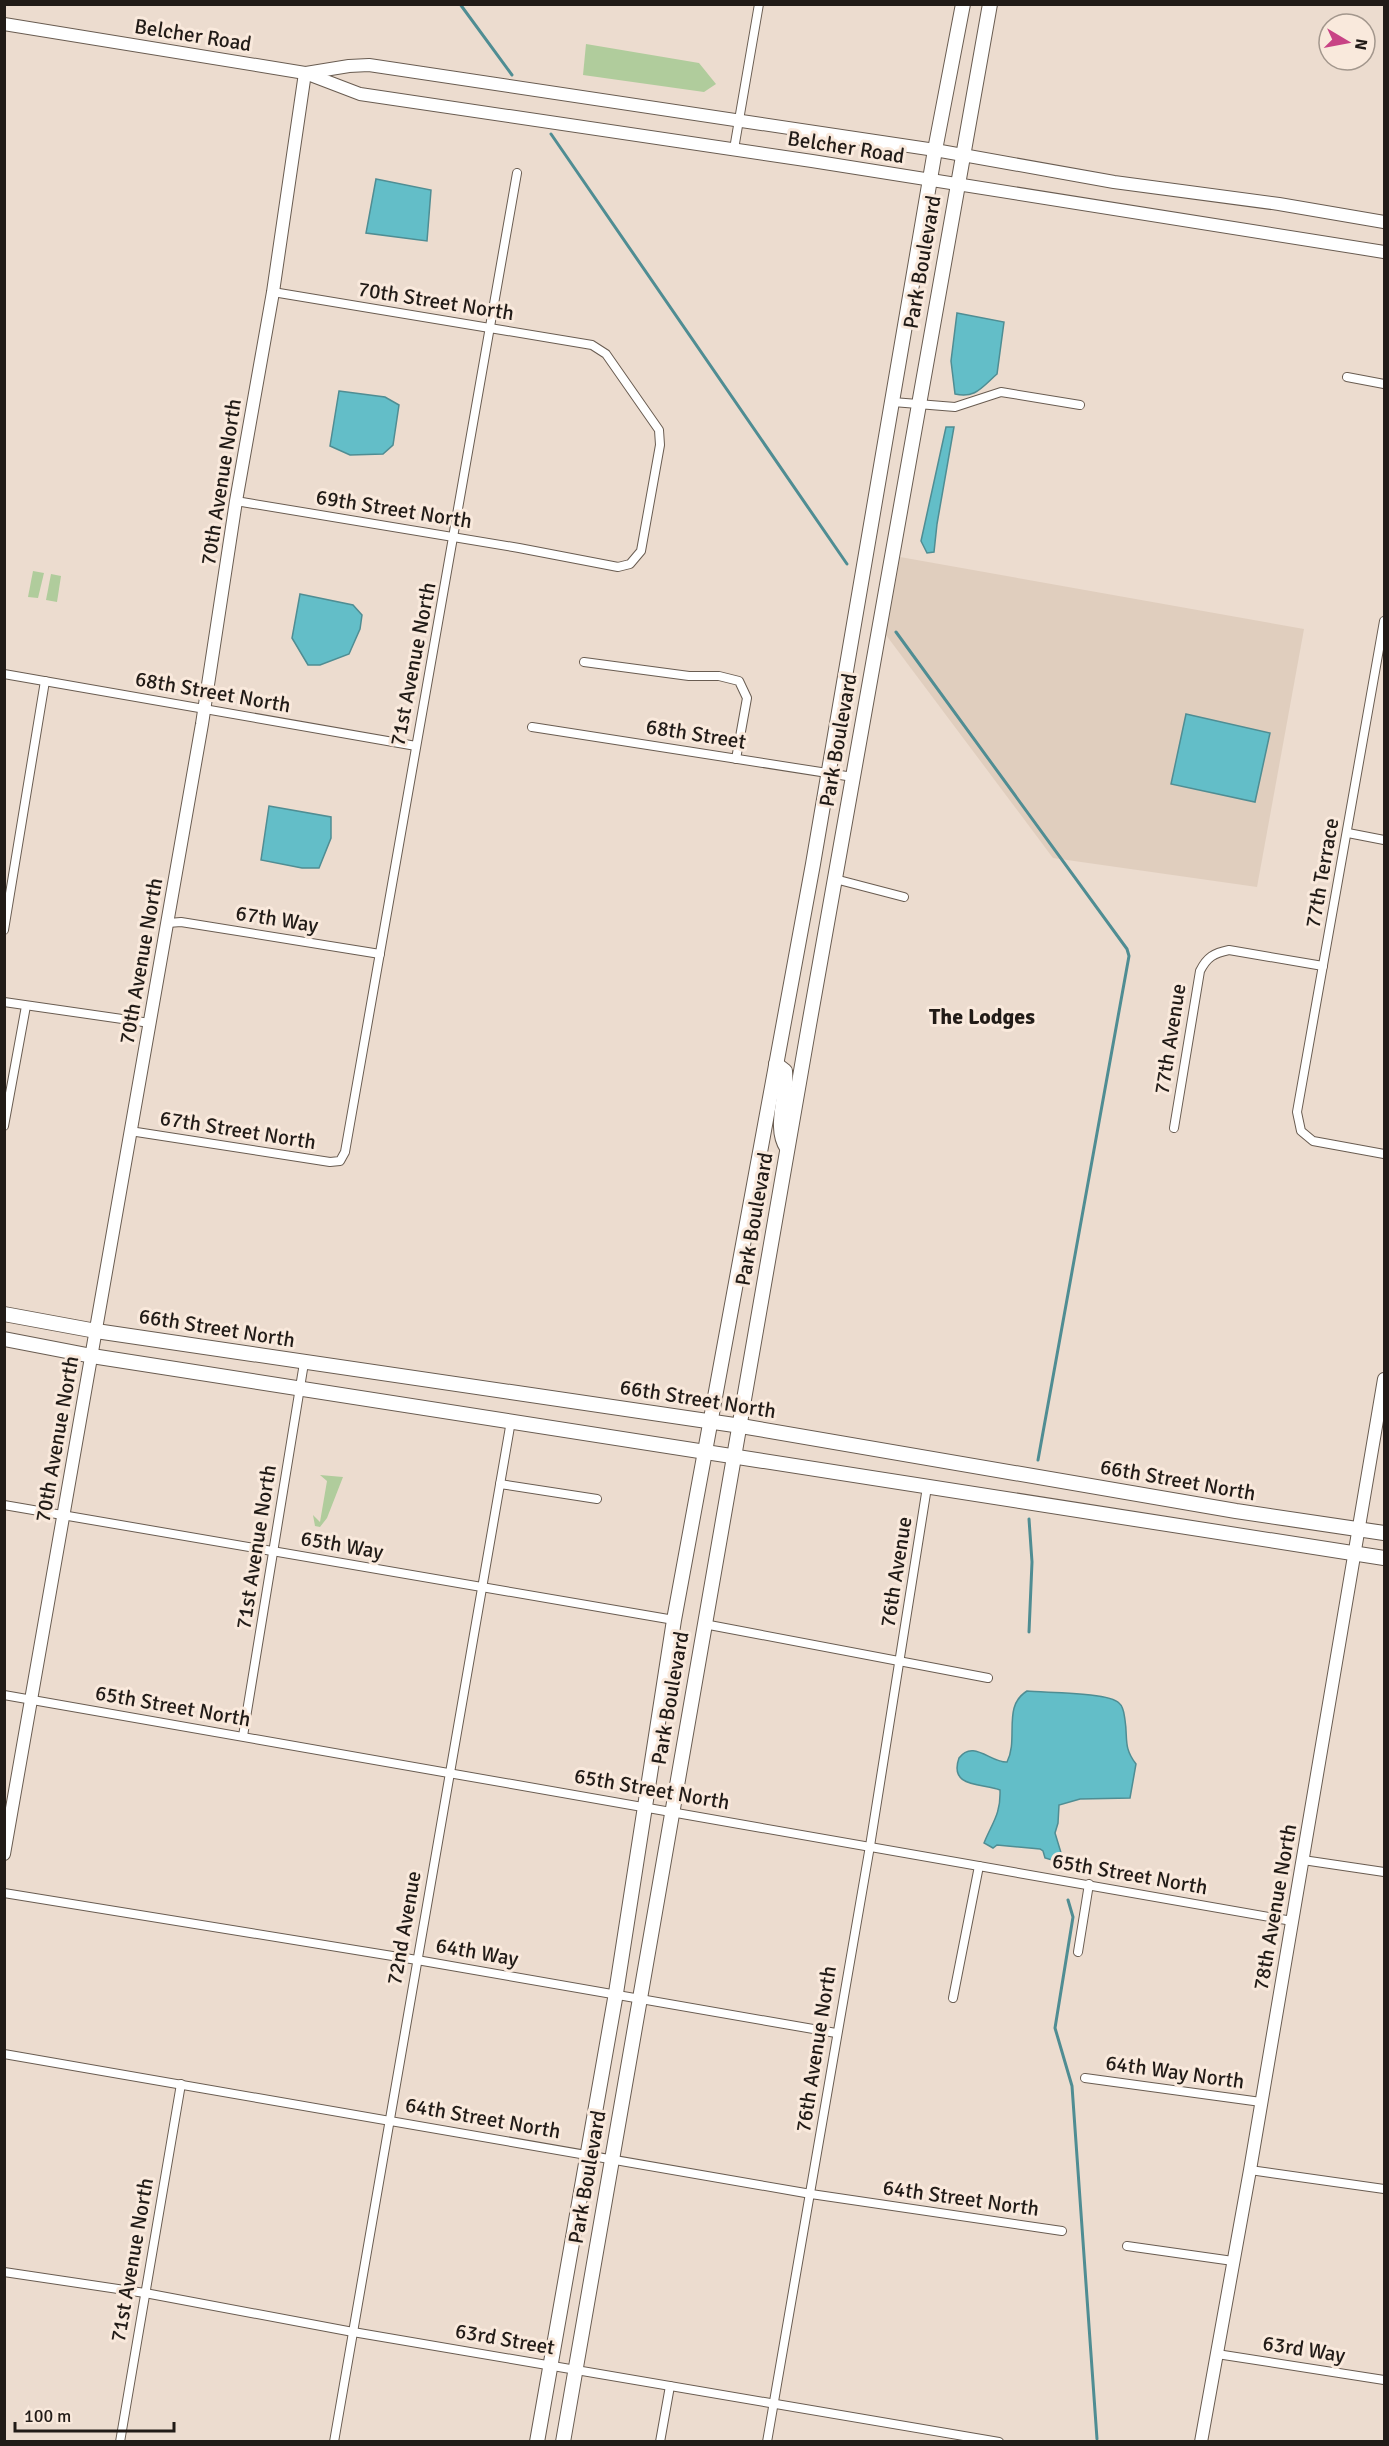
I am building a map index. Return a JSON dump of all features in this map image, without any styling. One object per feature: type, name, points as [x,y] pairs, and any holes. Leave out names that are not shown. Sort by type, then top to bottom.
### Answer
[{"type":"main road","name":"Park Boulevard","points":[[537,2442],[616,1993],[674,1620],[776,1064],[935,150],[963,4]]},
{"type":"main road","name":"Park Boulevard","points":[[563,2442],[704,1624],[741,1426],[918,404],[990,4]]},
{"type":"main road","points":[[776,1064],[785,1071],[787,1087],[780,1127],[781,1139],[788,1148]]},
{"type":"main road","name":"66th Street North","points":[[4,1314],[96,1331],[304,1363],[741,1426],[1236,1511],[1384,1533]]},
{"type":"main road","name":"66th Street North","points":[[4,1340],[92,1356],[1384,1558]]},
{"type":"street","points":[[734,149],[759,4]]},
{"type":"street","name":"Belcher Road","points":[[4,24],[305,73],[360,94],[734,149],[1384,252]]},
{"type":"street","name":"Belcher Road","points":[[305,73],[369,65],[935,150],[1114,182],[1279,204],[1384,222]]},
{"type":"street","name":"70th Avenue North","points":[[4,1854],[205,709],[236,501],[273,292],[305,73]]},
{"type":"street","name":"71st Avenue North","points":[[340,1161],[345,1152],[416,746],[456,537],[517,173]]},
{"type":"street","name":"70th Street North","points":[[273,292],[592,345]]},
{"type":"street","name":"69th Street North","points":[[236,501],[456,537],[618,567],[630,564],[641,551],[660,445],[659,430],[606,354],[592,345]]},
{"type":"street","points":[[1347,377],[1384,384]]},
{"type":"street","points":[[892,402],[955,406],[1001,392],[1080,405]]},
{"type":"street","name":"77th Terrace","points":[[1384,621],[1297,1112],[1301,1131],[1316,1142],[1384,1154]]},
{"type":"street","points":[[584,662],[689,676],[720,676],[739,681],[747,698],[736,759]]},
{"type":"street","name":"68th Street North","points":[[4,674],[416,746]]},
{"type":"street","points":[[4,930],[45,681]]},
{"type":"street","name":"68th Street","points":[[532,727],[853,777]]},
{"type":"street","points":[[1348,834],[1384,840]]},
{"type":"street","points":[[835,879],[904,897]]},
{"type":"street","name":"67th Way","points":[[168,924],[181,922],[380,954]]},
{"type":"street","name":"77th Avenue","points":[[1174,1128],[1200,970],[1207,958],[1218,952],[1229,950],[1323,966]]},
{"type":"street","points":[[4,1002],[150,1023]]},
{"type":"street","points":[[4,1126],[26,1006]]},
{"type":"street","name":"67th Street North","points":[[130,1131],[330,1162],[340,1161]]},
{"type":"street","name":"71st Avenue North","points":[[243,1736],[304,1363]]},
{"type":"street","name":"78th Avenue North","points":[[1201,2442],[1250,2170],[1384,1379]]},
{"type":"street","name":"72nd Avenue","points":[[334,2442],[511,1421]]},
{"type":"street","points":[[500,1484],[597,1499]]},
{"type":"street","name":"76th Avenue","points":[[901,1663],[927,1487]]},
{"type":"street","name":"65th Way","points":[[4,1505],[674,1620]]},
{"type":"street","points":[[704,1624],[988,1678]]},
{"type":"street","name":"76th Avenue North","points":[[767,2442],[901,1663]]},
{"type":"street","name":"65th Street North","points":[[4,1695],[1292,1921]]},
{"type":"street","points":[[1303,1860],[1384,1872]]},
{"type":"street","points":[[953,1998],[979,1866]]},
{"type":"street","points":[[1078,1952],[1089,1884]]},
{"type":"street","name":"64th Way","points":[[4,1893],[616,1993],[836,2033]]},
{"type":"street","name":"64th Street North","points":[[4,2054],[390,2119],[811,2194],[1062,2231]]},
{"type":"street","name":"64th Way North","points":[[1085,2078],[1261,2102]]},
{"type":"street","name":"71st Avenue North","points":[[120,2442],[181,2084]]},
{"type":"street","points":[[1250,2170],[1384,2189]]},
{"type":"street","points":[[1127,2246],[1233,2261]]},
{"type":"street","name":"63rd Street","points":[[4,2272],[145,2293],[353,2332],[999,2442]]},
{"type":"street","name":"63rd Way","points":[[1217,2354],[1384,2380]]},
{"type":"street","points":[[660,2442],[670,2386]]},
{"type":"shaded area","points":[[900,557],[1304,629],[1257,887],[1053,858],[886,635]]},
{"type":"green space","points":[[586,44],[699,63],[716,84],[704,92],[583,75]]},
{"type":"green space","points":[[33,571],[44,573],[38,598],[28,597]]},
{"type":"green space","points":[[51,574],[61,576],[57,602],[46,600]]},
{"type":"green space","points":[[320,1475],[343,1477],[327,1518],[320,1527],[315,1526],[313,1515],[320,1522],[327,1481]]},
{"type":"water","points":[[376,179],[431,190],[427,241],[366,233]]},
{"type":"water","points":[[957,313],[1004,322],[997,374],[978,391],[968,395],[955,394],[951,361]]},
{"type":"water","points":[[339,391],[385,397],[399,405],[393,445],[383,454],[350,455],[330,446]]},
{"type":"water","points":[[946,427],[954,427],[934,552],[927,553],[921,541]]},
{"type":"water","points":[[300,594],[353,605],[362,615],[360,629],[349,654],[320,665],[308,665],[292,638]]},
{"type":"water","points":[[1186,714],[1270,733],[1255,802],[1171,784]]},
{"type":"water","points":[[269,806],[331,817],[331,838],[319,868],[302,868],[261,860]]},
{"type":"water","points":[[1027,1691],[1090,1695],[1113,1699],[1119,1703],[1124,1713],[1128,1748],[1136,1764],[1130,1798],[1080,1799],[1059,1805],[1055,1833],[1062,1856],[1052,1860],[1045,1858],[1040,1849],[997,1845],[993,1848],[984,1843],[997,1812],[1000,1790],[963,1780],[957,1768],[959,1758],[970,1751],[1007,1762],[1012,1743],[1015,1705],[1019,1697]]},
{"type":"waterway","points":[[460,4],[512,75]]},
{"type":"waterway","points":[[551,134],[847,564]]},
{"type":"waterway","points":[[896,632],[1127,949],[1129,956],[1038,1460]]},
{"type":"waterway","points":[[1029,1519],[1032,1562],[1029,1632]]},
{"type":"waterway","points":[[1068,1900],[1073,1917],[1055,2028],[1072,2086],[1097,2439]]},
{"type":"district","name":"The Lodges","points":[[982,1016]]}]
